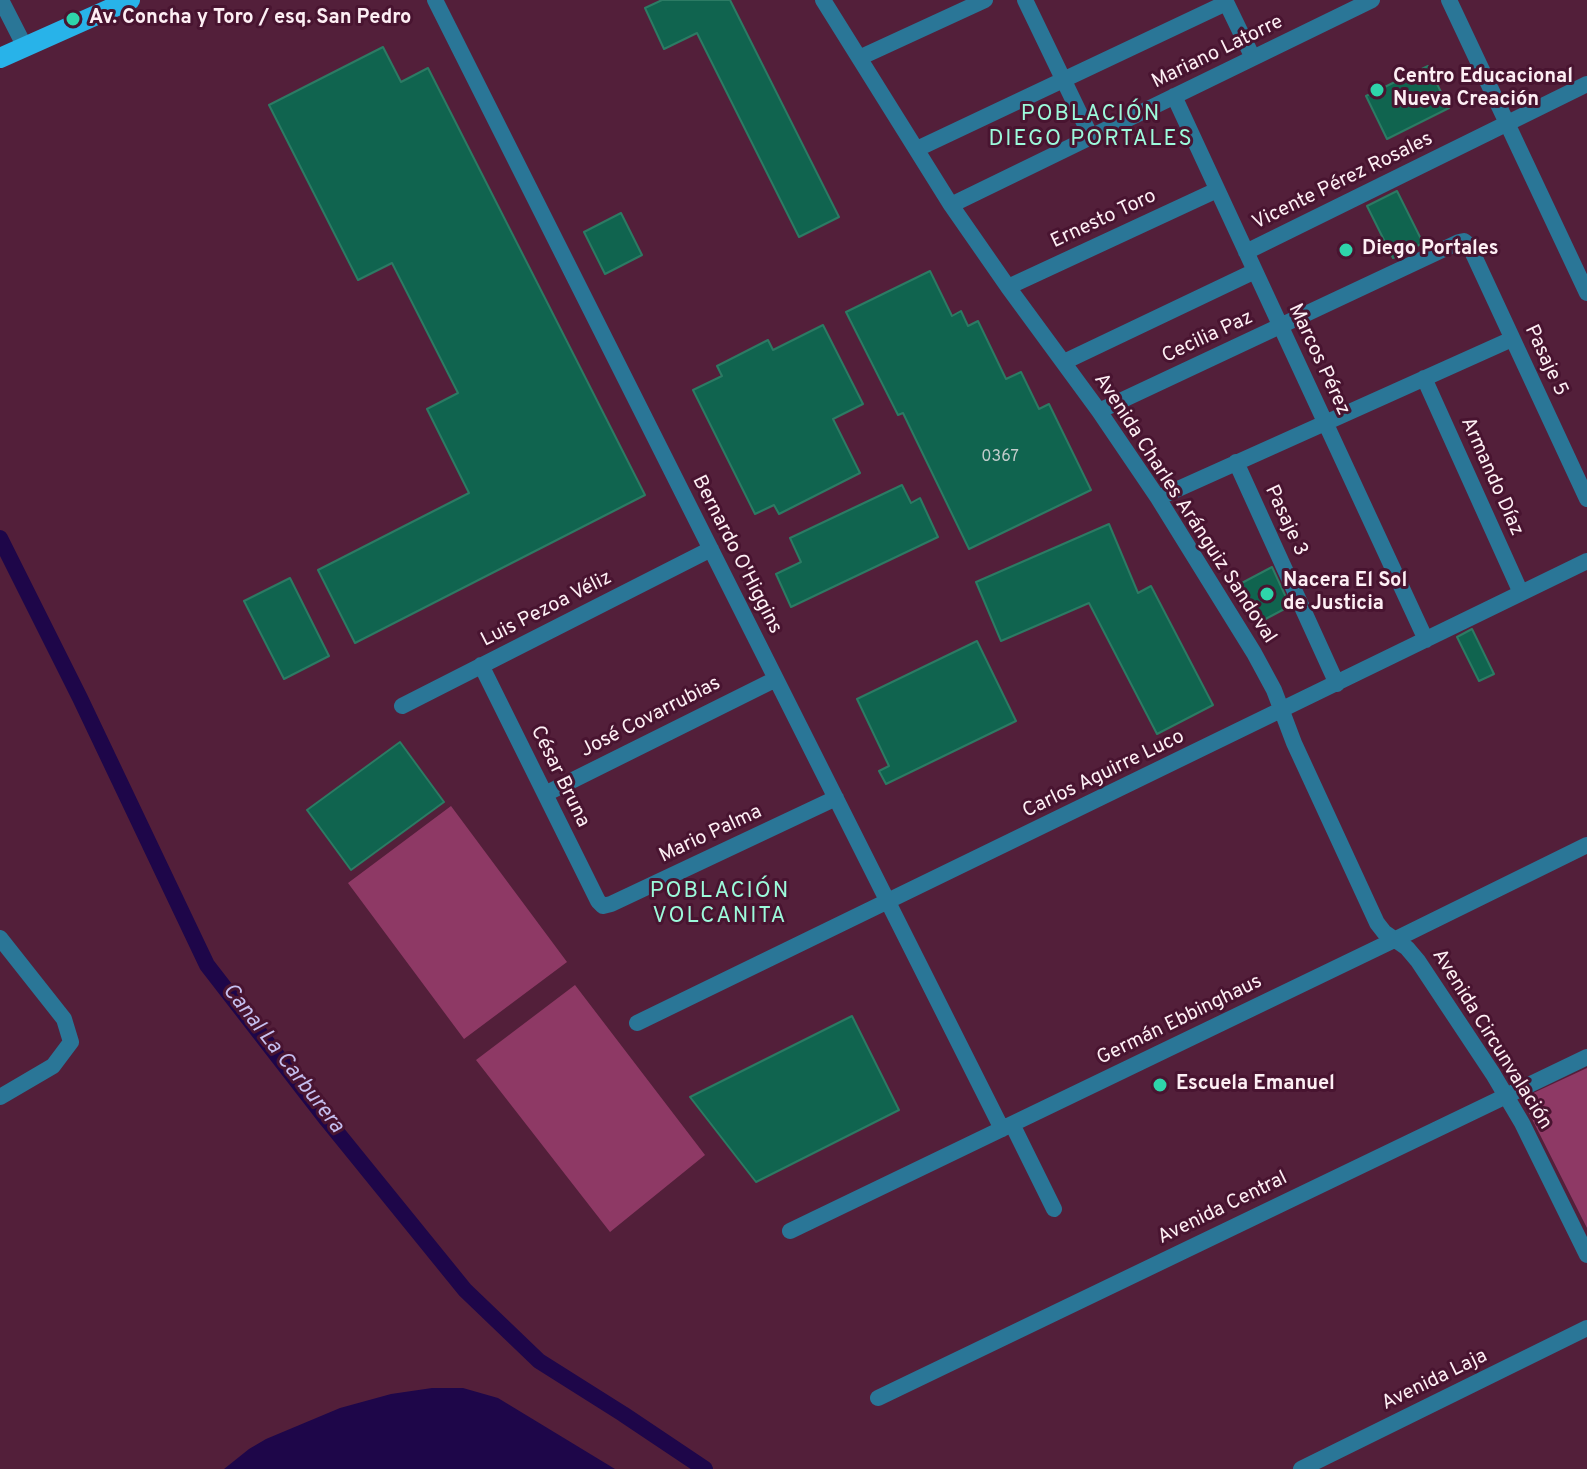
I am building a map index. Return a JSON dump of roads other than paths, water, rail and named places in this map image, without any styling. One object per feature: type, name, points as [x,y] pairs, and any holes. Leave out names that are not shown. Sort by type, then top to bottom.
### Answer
[{"type":"main road","points":[[0,58],[130,0]]},
{"type":"street","points":[[1,0],[6,24],[25,47]]},
{"type":"street","name":"Bernardo O'Higgins","points":[[435,0],[888,901],[1054,1209]]},
{"type":"street","name":"Avenida Charles Aránguiz Sandoval","points":[[823,0],[951,205],[1158,498],[1254,653],[1274,690],[1294,743],[1377,923],[1394,940]]},
{"type":"street","points":[[859,58],[985,0]]},
{"type":"street","points":[[1025,0],[1091,137]]},
{"type":"street","name":"Mariano Latorre","points":[[951,205],[1372,0]]},
{"type":"street","points":[[1449,0],[1587,293]]},
{"type":"street","points":[[917,149],[1226,2],[1253,58]]},
{"type":"street","name":"Vicente Pérez Rosales","points":[[1246,252],[1587,84]]},
{"type":"street","name":"Marcos Pérez","points":[[1174,96],[1426,640]]},
{"type":"street","name":"Ernesto Toro","points":[[1008,287],[1217,190]]},
{"type":"street","name":"Cecilia Paz","points":[[1099,411],[1464,241]]},
{"type":"street","name":"Pasaje 5","points":[[1464,241],[1469,245],[1587,499]]},
{"type":"street","points":[[1064,362],[1255,271]]},
{"type":"street","points":[[1158,498],[1512,339]]},
{"type":"street","name":"Armando Díaz","points":[[1424,378],[1521,593]]},
{"type":"street","name":"Pasaje 3","points":[[1236,462],[1337,684]]},
{"type":"street","name":"Luis Pezoa Véliz","points":[[402,706],[711,549]]},
{"type":"street","name":"Carlos Aguirre Luco","points":[[637,1023],[1587,561]]},
{"type":"street","name":"César Bruna","points":[[481,665],[603,906]]},
{"type":"street","name":"José Covarrubias","points":[[545,794],[776,679]]},
{"type":"street","name":"Mario Palma","points":[[603,906],[836,798]]},
{"type":"street","name":"Germán Ebbinghaus","points":[[790,1231],[1587,845]]},
{"type":"street","points":[[0,938],[64,1019],[71,1042],[53,1066],[0,1097]]},
{"type":"street","name":"Avenida Circunvalación","points":[[1394,940],[1412,953],[1429,975],[1506,1095],[1587,1255]]},
{"type":"street","name":"Avenida Central","points":[[878,1398],[1587,1057]]},
{"type":"street","name":"Avenida Laja","points":[[1301,1469],[1587,1328]]},
{"type":"waterway","name":"Canal La Carburera","points":[[0,538],[207,965],[465,1290],[539,1361],[705,1469]]},
{"type":"place","name":"Av. Concha y Toro / esq. San Pedro","points":[[73,19]]},
{"type":"place","name":"Centro Educacional Nueva Creación","points":[[1377,90]]},
{"type":"place","name":"Diego Portales","points":[[1346,250]]},
{"type":"place","name":"Nacera El Sol de Justicia","points":[[1267,594]]},
{"type":"place","name":"Escuela Emanuel","points":[[1160,1085]]},
{"type":"district","name":"POBLACIÓN DIEGO PORTALES","points":[[1091,128]]},
{"type":"district","name":"POBLACIÓN VOLCANITA","points":[[720,906]]}]
